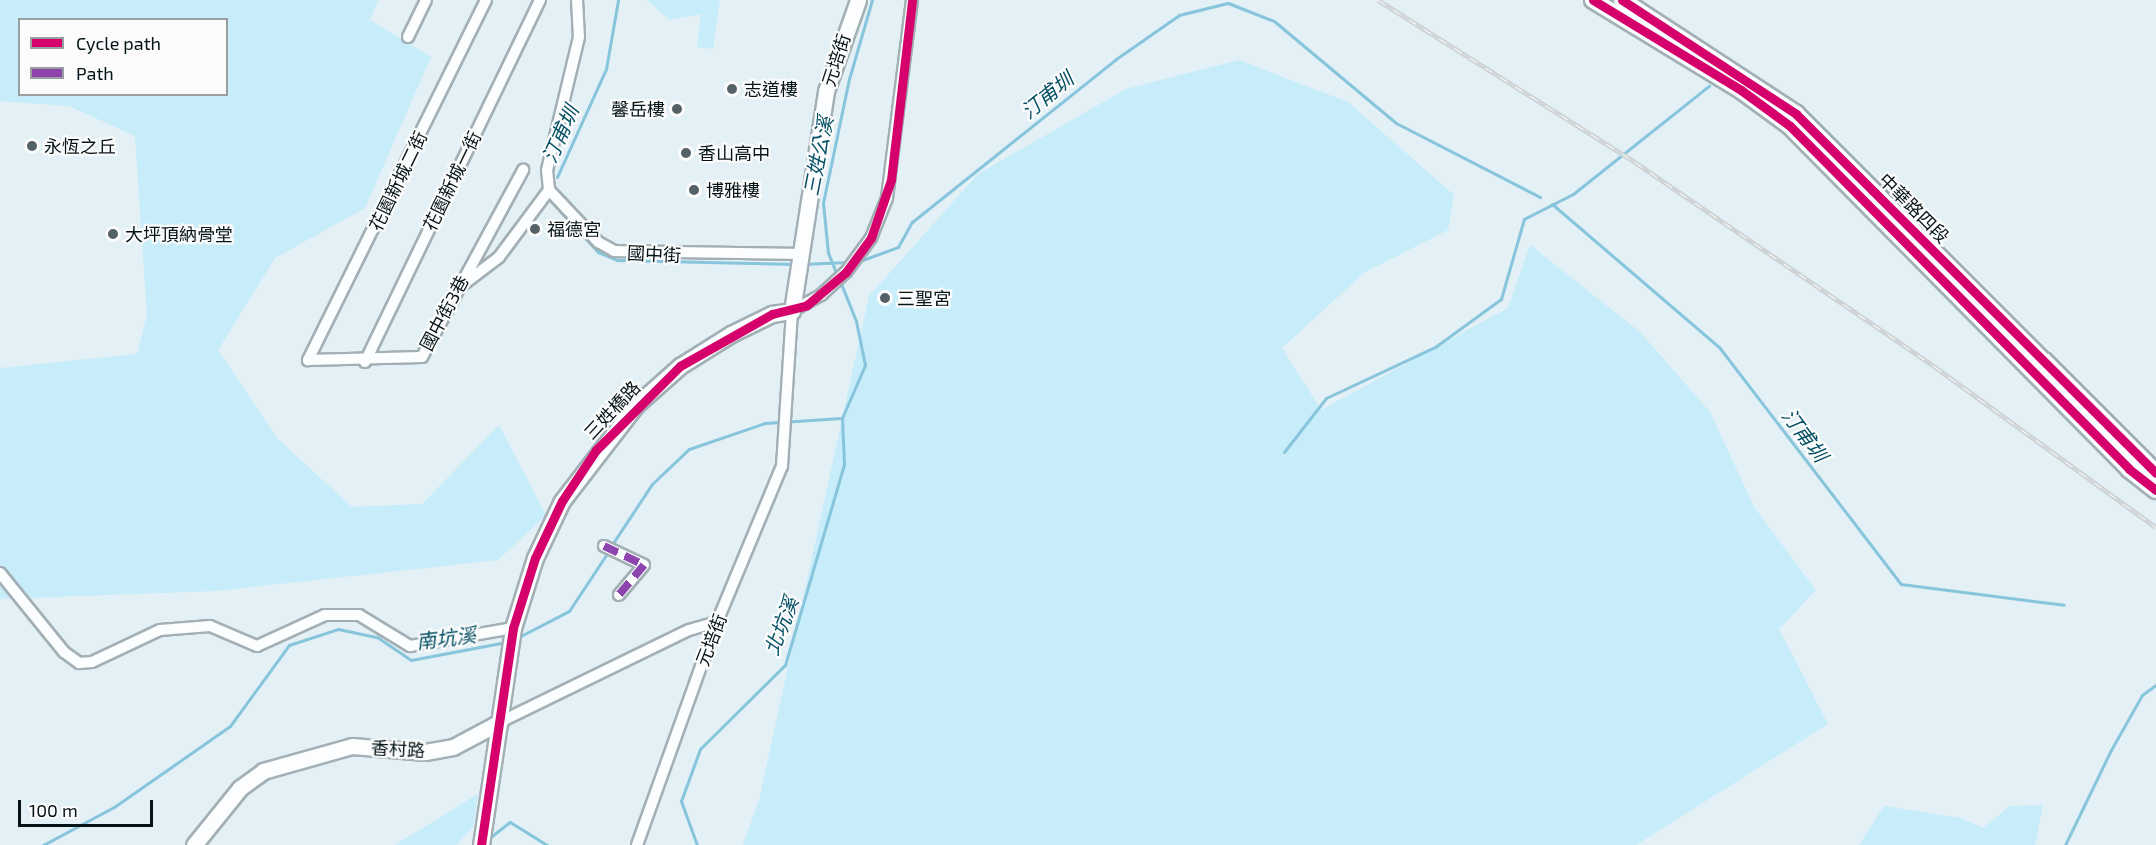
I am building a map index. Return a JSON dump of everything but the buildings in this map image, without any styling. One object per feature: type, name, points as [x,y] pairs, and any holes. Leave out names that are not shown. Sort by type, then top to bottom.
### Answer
[{"type":"main road","name":"中華路四段","points":[[1593,0],[1793,120],[2129,469],[2156,490]]},
{"type":"main road","name":"中華路四段","points":[[1622,0],[1793,120],[2156,473]]},
{"type":"street","points":[[408,37],[426,0]]},
{"type":"street","name":"花園新城二街","points":[[308,360],[486,0]]},
{"type":"street","name":"花園新城一街","points":[[365,362],[540,0]]},
{"type":"street","points":[[455,291],[499,257],[549,190],[547,170],[579,37],[577,0]]},
{"type":"street","name":"元培街","points":[[638,845],[717,622],[777,481],[786,436],[792,311],[799,254],[826,91],[858,0]]},
{"type":"street","name":"三姓橋路","points":[[500,722],[512,649],[513,628],[535,558],[562,501],[603,442],[680,366],[772,314],[792,311],[821,295],[846,272],[871,238],[891,180],[912,0]]},
{"type":"street","name":"國中街3巷","points":[[308,360],[365,362],[422,357],[455,291],[523,170]]},
{"type":"street","name":"國中街","points":[[549,190],[598,242],[614,251],[799,254]]},
{"type":"street","points":[[604,546],[644,565],[619,595]]},
{"type":"street","points":[[0,573],[64,652],[80,663],[92,663],[160,630],[210,626],[257,646],[325,615],[359,615],[410,646],[513,628]]},
{"type":"street","name":"香村路","points":[[194,845],[240,788],[263,771],[352,746],[425,752],[453,747],[688,630],[717,622]]},
{"type":"street","points":[[481,845],[500,722]]},
{"type":"shaded area","points":[[0,0],[378,0],[370,20],[431,57],[365,208],[275,258],[218,350],[278,439],[352,507],[422,504],[499,425],[546,515],[498,560],[216,591],[0,599],[0,368],[137,354],[147,315],[135,136],[69,106],[0,101]]},
{"type":"shaded area","points":[[647,0],[720,0],[713,49],[697,47],[701,14],[670,20]]},
{"type":"shaded area","points":[[1239,60],[1348,102],[1454,195],[1448,230],[1365,272],[1282,348],[1321,410],[1508,308],[1530,245],[1640,332],[1710,412],[1754,507],[1816,590],[1779,629],[1828,724],[1636,845],[743,845],[759,800],[869,296],[978,174],[1126,89]]},
{"type":"shaded area","points":[[478,794],[473,827],[456,845],[395,845]]},
{"type":"shaded area","points":[[2043,805],[2035,845],[1859,845],[1884,806],[1961,818],[1983,828],[2010,806]]},
{"type":"waterway","name":"汀甫圳","points":[[557,177],[606,69],[618,0]]},
{"type":"waterway","name":"三姓公溪","points":[[837,275],[828,253],[823,203],[849,79],[872,0]]},
{"type":"waterway","name":"汀甫圳","points":[[857,262],[898,247],[912,222],[1116,59],[1179,15],[1228,3],[1274,21],[1396,123],[1540,197]]},
{"type":"waterway","points":[[1284,452],[1326,398],[1435,347],[1501,299],[1524,219],[1573,194],[1709,86]]},
{"type":"waterway","name":"汀甫圳","points":[[1552,204],[1719,347],[1901,584],[2064,605]]},
{"type":"waterway","name":"汀甫圳","points":[[560,211],[598,252],[617,260],[794,264]]},
{"type":"waterway","name":"汀甫圳","points":[[803,264],[848,262]]},
{"type":"waterway","name":"北坑溪","points":[[697,845],[681,801],[700,749],[785,665],[844,464],[842,418],[865,365],[856,321],[840,281]]},
{"type":"waterway","name":"南坑溪","points":[[611,546],[652,484],[689,449],[765,423],[842,418]]},
{"type":"waterway","name":"南坑溪","points":[[515,639],[569,611],[608,552]]},
{"type":"waterway","name":"南坑溪","points":[[43,845],[114,807],[230,726],[289,645],[338,629],[377,637],[411,660],[506,642]]},
{"type":"waterway","points":[[2065,845],[2111,750],[2142,695],[2156,685]]},
{"type":"waterway","name":"北坑溪","points":[[488,839],[510,822],[547,845]]},
{"type":"railway","points":[[1378,0],[1635,162],[1934,366],[2156,527]]},
{"type":"marked path","points":[[604,546],[644,565],[619,595]]},
{"type":"cycle path","points":[[481,845],[513,628],[535,558],[562,501],[596,450],[680,366],[772,314],[807,305],[846,272],[871,238],[891,180],[912,0]]},
{"type":"cycle path","points":[[1593,0],[1741,90],[1790,126],[2129,469],[2156,490]]},
{"type":"cycle path","points":[[1622,0],[1796,114],[2156,473]]},
{"type":"place","name":"志道樓","points":[[732,89]]},
{"type":"place","name":"馨岳樓","points":[[677,109]]},
{"type":"place","name":"永恆之丘","points":[[32,146]]},
{"type":"place","name":"香山高中","points":[[686,153]]},
{"type":"place","name":"博雅樓","points":[[694,190]]},
{"type":"place","name":"福德宮","points":[[535,229]]},
{"type":"place","name":"大坪頂納骨堂","points":[[113,234]]},
{"type":"place","name":"三聖宮","points":[[885,298]]}]
